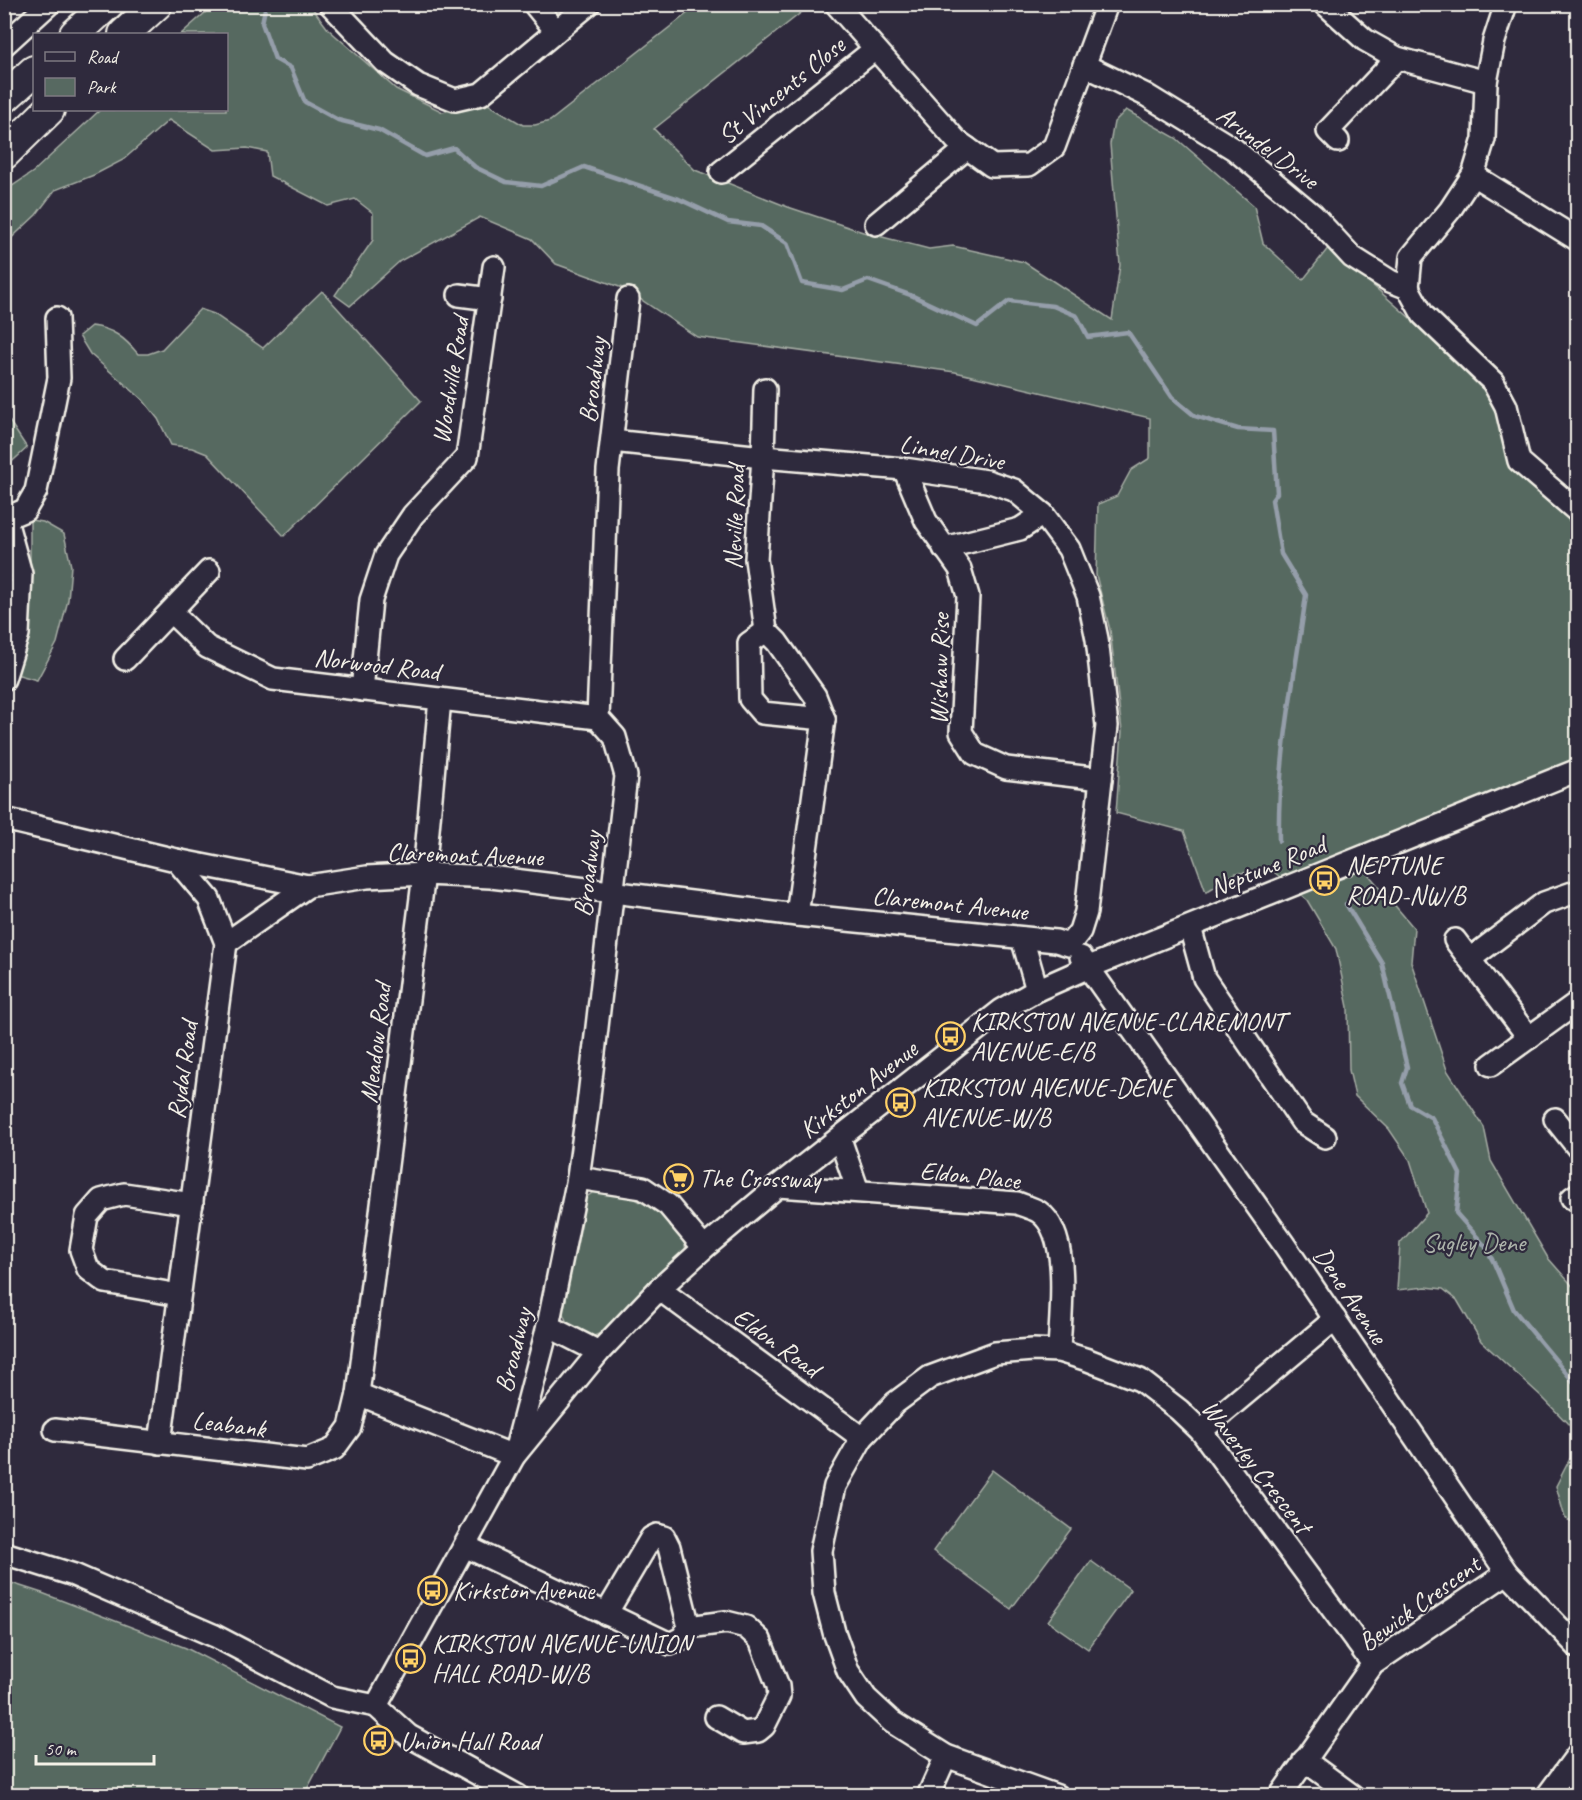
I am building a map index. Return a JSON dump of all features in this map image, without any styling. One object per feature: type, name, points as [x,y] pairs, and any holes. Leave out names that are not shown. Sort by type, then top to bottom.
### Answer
[{"type":"highway","points":[[76,33],[108,4]]},
{"type":"highway","points":[[125,33],[157,4]]},
{"type":"highway","points":[[4,98],[33,72]]},
{"type":"highway","points":[[4,144],[41,111]]},
{"type":"highway","points":[[4,154],[48,111]]},
{"type":"street","points":[[4,45],[49,4]]},
{"type":"street","points":[[330,4],[385,62],[418,85],[455,100],[481,94],[589,4]]},
{"type":"street","points":[[534,4],[556,31]]},
{"type":"street","points":[[836,4],[956,140],[992,166],[1029,165],[1054,147],[1107,4]]},
{"type":"street","points":[[1325,4],[1365,40],[1397,58],[1486,82]]},
{"type":"street","points":[[1506,4],[1494,41],[1486,82],[1484,139],[1473,175],[1450,210],[1411,257],[1408,288],[1423,315],[1493,382],[1506,406],[1519,461],[1578,512]]},
{"type":"street","name":"St Vincents Close","points":[[721,172],[876,49]]},
{"type":"street","points":[[1338,141],[1328,131],[1397,58]]},
{"type":"street","name":"Arundel Drive","points":[[1084,65],[1146,95],[1234,149],[1312,215],[1352,257],[1390,281],[1408,288]]},
{"type":"street","points":[[876,224],[967,148]]},
{"type":"street","points":[[1473,175],[1578,240]]},
{"type":"street","name":"Woodville Road","points":[[362,690],[371,600],[386,555],[413,514],[467,457],[494,267]]},
{"type":"street","name":"Woodville Road","points":[[459,295],[490,299]]},
{"type":"street","name":"Broadway","points":[[514,1456],[548,1326],[578,1178],[626,776],[615,737],[598,718],[609,470],[628,299]]},
{"type":"street","points":[[4,679],[18,634],[21,573],[5,515],[25,510],[36,491],[59,378],[57,318]]},
{"type":"street","name":"Neville Road","points":[[765,389],[756,559],[766,631]]},
{"type":"street","name":"Linnel Drive","points":[[612,441],[904,470],[987,481],[1014,490],[1044,514],[1069,549],[1088,596],[1097,639],[1107,726],[1086,912],[1080,931],[1069,945]]},
{"type":"street","name":"Wishaw Rise","points":[[904,470],[926,521],[960,569],[968,596],[961,732],[975,754],[1006,768],[1101,779]]},
{"type":"street","points":[[944,548],[1020,529],[1044,514]]},
{"type":"street","points":[[125,659],[209,571]]},
{"type":"street","name":"Norwood Road","points":[[171,612],[207,647],[273,679],[598,718]]},
{"type":"street","points":[[797,915],[824,719],[815,696],[777,642],[766,631],[749,643],[750,699],[762,713],[824,719]]},
{"type":"street","name":"Meadow Road","points":[[358,1394],[424,874],[440,699]]},
{"type":"street","name":"Neptune Road","points":[[1111,958],[1578,770]]},
{"type":"street","name":"Claremont Avenue","points":[[4,819],[176,860],[308,886],[367,877],[424,874],[491,877],[797,915],[1056,941],[1069,945]]},
{"type":"street","points":[[176,860],[209,899],[226,943],[308,886]]},
{"type":"street","points":[[1470,959],[1544,903],[1578,891]]},
{"type":"street","points":[[1190,927],[1204,978],[1302,1122],[1325,1137]]},
{"type":"street","points":[[1022,938],[1037,990]]},
{"type":"street","points":[[1455,940],[1529,1038]]},
{"type":"street","name":"Rydal Road","points":[[160,1443],[226,943]]},
{"type":"street","name":"Dene Avenue","points":[[1069,945],[1089,967],[1335,1319],[1507,1573],[1578,1647]]},
{"type":"street","name":"Kirkston Avenue","points":[[376,1706],[514,1456],[598,1352],[659,1289],[778,1186],[1002,1010],[1037,990],[1111,958]]},
{"type":"street","points":[[1491,1065],[1578,1002]]},
{"type":"street","points":[[1555,1119],[1578,1148]]},
{"type":"street","points":[[840,1138],[858,1191]]},
{"type":"street","points":[[578,1178],[643,1188],[669,1205],[704,1248]]},
{"type":"street","name":"Eldon Place","points":[[778,1186],[1017,1203],[1040,1213],[1054,1230],[1062,1262],[1059,1351]]},
{"type":"street","points":[[180,1295],[105,1282],[88,1269],[81,1250],[87,1216],[101,1200],[124,1194],[192,1204]]},
{"type":"street","name":"Eldon Road","points":[[659,1289],[862,1438]]},
{"type":"street","points":[[1201,1431],[1335,1319]]},
{"type":"street","points":[[548,1326],[598,1352]]},
{"type":"street","name":"Waverley Crescent","points":[[1057,1796],[946,1756],[892,1722],[866,1698],[848,1671],[834,1632],[824,1593],[820,1551],[836,1486],[862,1438],[895,1403],[930,1377],[995,1353],[1033,1350],[1059,1351],[1140,1380],[1179,1410],[1201,1431],[1373,1664]]},
{"type":"street","points":[[358,1394],[514,1456]]},
{"type":"street","name":"Leabank","points":[[54,1430],[307,1460],[334,1449],[350,1427],[358,1394]]},
{"type":"street","points":[[465,1546],[606,1614],[670,1644],[682,1638],[689,1627],[669,1547],[664,1537],[657,1534],[651,1538],[606,1614]]},
{"type":"street","points":[[4,1553],[74,1575],[215,1636],[332,1697],[376,1706],[409,1736],[518,1796]]},
{"type":"street","name":"Bewick Crescent","points":[[1280,1796],[1373,1664],[1507,1573]]},
{"type":"street","points":[[689,1627],[726,1622],[746,1627],[760,1640],[778,1686],[779,1696],[764,1726],[758,1731],[743,1733],[716,1717]]},
{"type":"street","points":[[1547,1796],[1578,1754]]},
{"type":"street","points":[[928,1796],[946,1756]]},
{"type":"street","points":[[1304,1760],[1353,1796]]},
{"type":"green space","name":"Sugley Dene","points":[[812,4],[654,129],[695,170],[788,207],[863,232],[929,249],[953,246],[1024,262],[1112,320],[1120,265],[1110,144],[1114,122],[1126,110],[1176,138],[1254,206],[1263,243],[1303,280],[1329,247],[1491,389],[1514,464],[1577,523],[1577,762],[1357,852],[1369,875],[1414,928],[1411,962],[1447,1070],[1484,1127],[1491,1161],[1548,1258],[1577,1291],[1577,1437],[1571,1427],[1541,1396],[1481,1341],[1457,1300],[1443,1289],[1426,1287],[1397,1290],[1400,1243],[1427,1213],[1410,1160],[1389,1129],[1355,1096],[1349,1070],[1348,1007],[1336,949],[1307,900],[1274,872],[1236,873],[1206,892],[1184,831],[1116,813],[1122,731],[1110,630],[1096,575],[1098,504],[1117,496],[1131,470],[1150,458],[1150,418],[955,372],[697,337],[625,289],[556,264],[532,239],[480,217],[400,261],[350,306],[335,295],[373,240],[373,213],[355,199],[328,206],[270,176],[267,152],[247,148],[215,150],[169,120],[123,160],[94,175],[55,190],[36,215],[5,244],[5,191],[33,172],[99,111],[228,111],[228,33],[182,33],[214,5],[310,5],[328,29],[396,89],[443,112],[483,101],[523,125],[535,125],[550,121],[698,5]]},
{"type":"green space","points":[[322,291],[421,401],[284,536],[207,454],[192,448],[171,445],[158,419],[143,400],[90,354],[79,336],[91,326],[99,327],[118,335],[138,354],[148,354],[162,349],[200,309],[214,314],[263,348]]},
{"type":"green space","points":[[5,416],[27,448],[5,468]]},
{"type":"green space","points":[[30,520],[43,522],[64,534],[71,566],[68,600],[57,643],[37,680],[5,671],[4,556],[10,574],[30,564]]},
{"type":"green space","points":[[598,1189],[622,1192],[660,1212],[681,1229],[686,1250],[606,1331],[594,1336],[579,1331],[567,1323],[561,1309],[585,1198]]},
{"type":"green space","points":[[1577,1445],[1578,1525],[1565,1518],[1556,1486]]},
{"type":"green space","points":[[992,1470],[1071,1529],[1011,1609],[933,1551]]},
{"type":"green space","points":[[1091,1561],[1131,1590],[1088,1649],[1048,1621]]},
{"type":"green space","points":[[5,1581],[186,1648],[340,1727],[304,1795],[5,1795]]},
{"type":"waterway","points":[[266,4],[262,23],[275,59],[291,68],[305,102],[338,120],[379,130],[425,156],[454,148],[475,167],[506,182],[541,186],[584,167],[679,199],[728,222],[761,226],[787,243],[802,283],[843,290],[868,280],[913,296],[977,326],[1009,301],[1053,306],[1077,316],[1088,337],[1128,332],[1172,397],[1195,416],[1238,429],[1273,431],[1277,493],[1272,500],[1281,554],[1306,595],[1284,748],[1279,841]]},
{"type":"waterway","points":[[1346,904],[1382,963],[1407,1067],[1402,1083],[1410,1105],[1432,1118],[1460,1174],[1456,1213],[1485,1246],[1514,1310],[1578,1387]]},
{"type":"place","name":"NEPTUNE ROAD-NW/B","points":[[1325,880]]},
{"type":"place","name":"KIRKSTON AVENUE-CLAREMONT AVENUE-E/B","points":[[950,1036]]},
{"type":"place","name":"KIRKSTON AVENUE-DENE AVENUE-W/B","points":[[901,1102]]},
{"type":"place","name":"The Crossway","points":[[678,1178]]},
{"type":"place","name":"Kirkston Avenue","points":[[432,1590]]},
{"type":"place","name":"KIRKSTON AVENUE-UNION HALL ROAD-W/B","points":[[411,1658]]},
{"type":"place","name":"Union Hall Road","points":[[379,1741]]}]
